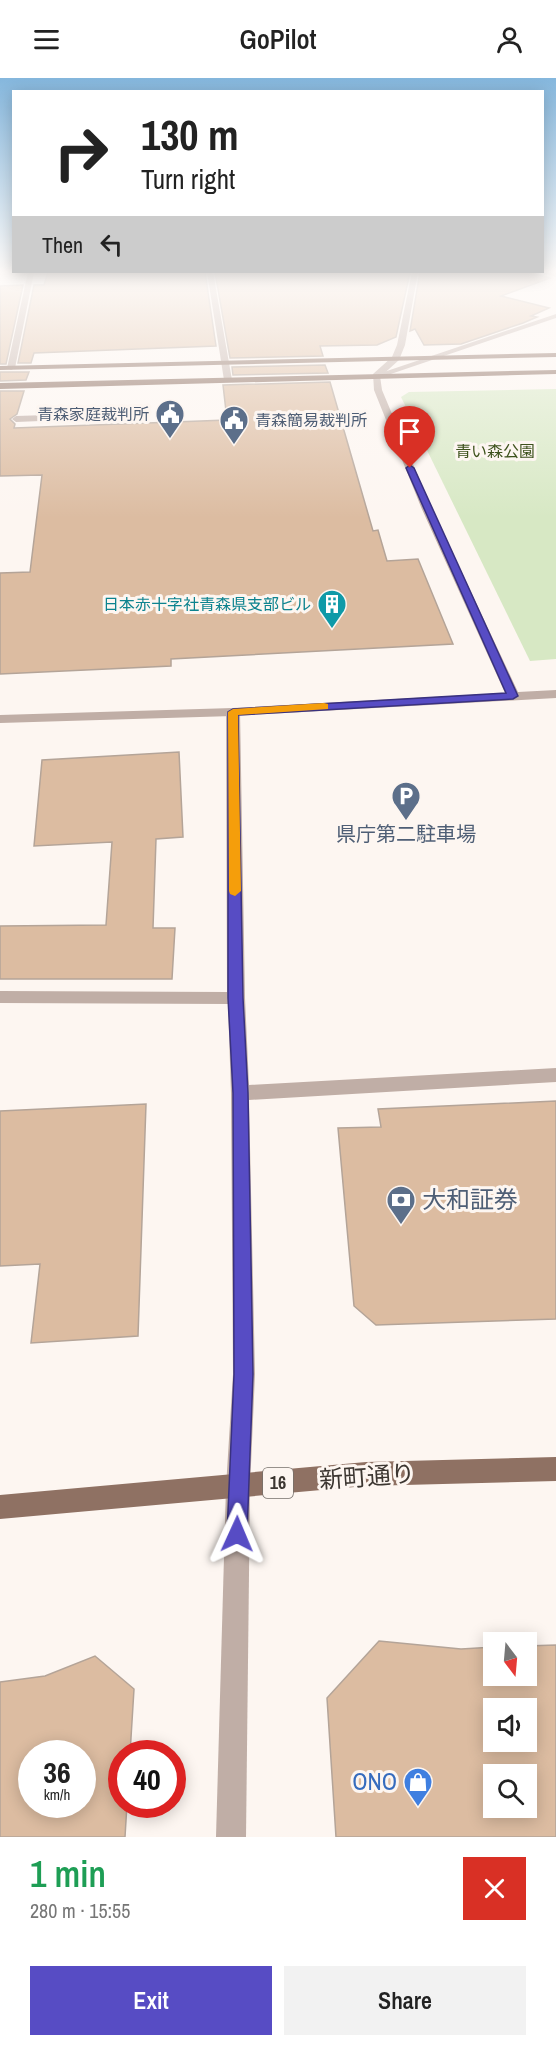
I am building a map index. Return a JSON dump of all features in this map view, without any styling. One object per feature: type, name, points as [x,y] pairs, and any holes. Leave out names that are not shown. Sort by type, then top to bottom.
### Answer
[{"type":"highway","points":[[0,368],[556,355]]},
{"type":"highway","points":[[0,386],[556,372]]},
{"type":"main road","name":"新町通り","points":[[0,1507],[366,1474],[556,1469]]},
{"type":"street","points":[[11,368],[14,353]]},
{"type":"street","points":[[222,353],[228,380]]},
{"type":"street","points":[[376,376],[396,358],[398,353]]},
{"type":"street","points":[[376,376],[451,353]]},
{"type":"street","points":[[376,376],[378,390],[426,507],[513,696]]},
{"type":"street","points":[[16,419],[111,417]]},
{"type":"street","points":[[0,719],[233,712],[556,693]]},
{"type":"street","points":[[231,1837],[238,1487],[244,1374],[233,712]]},
{"type":"street","points":[[0,997],[236,998]]},
{"type":"street","points":[[240,1093],[556,1074]]},
{"type":"green space","name":"青い森公園","points":[[556,389],[556,659],[530,661],[401,397],[409,392]]},
{"type":"building","points":[[0,353],[8,353],[6,364],[0,364]]},
{"type":"building","points":[[20,353],[34,353],[31,363],[18,363]]},
{"type":"building","points":[[229,353],[322,353],[323,356],[230,358]]},
{"type":"building","points":[[325,365],[328,373],[233,375],[232,367]]},
{"type":"building","points":[[0,372],[29,372],[26,380],[0,381]]},
{"type":"building","points":[[330,382],[373,531],[378,530],[387,561],[418,559],[453,644],[171,659],[171,666],[0,674],[0,573],[30,572],[42,475],[0,476],[0,391],[24,391],[17,414],[10,419],[15,424],[14,428],[227,420],[223,385]]},
{"type":"building","points":[[179,752],[183,837],[156,839],[153,928],[175,928],[172,979],[0,979],[0,926],[106,925],[112,842],[34,846],[42,760]]},
{"type":"building","points":[[556,1101],[556,1319],[376,1325],[354,1306],[338,1128],[381,1127],[378,1109]]},
{"type":"building","points":[[146,1104],[138,1336],[31,1343],[40,1264],[0,1266],[0,1111]]},
{"type":"building","points":[[379,1641],[461,1649],[483,1648],[483,1686],[537,1686],[537,1646],[556,1645],[556,1837],[336,1837],[327,1698]]},
{"type":"building","points":[[95,1656],[134,1689],[131,1740],[108,1740],[108,1818],[126,1818],[125,1837],[0,1837],[0,1682],[45,1676]]},
{"type":"slow traffic","points":[[235,891],[233,712],[324,707]]},
{"type":"place","name":"青森家庭裁判所","points":[[170,440]]},
{"type":"place","name":"青森簡易裁判所","points":[[234,446]]},
{"type":"place","name":"日本赤十字社青森県支部ビル","points":[[332,630]]},
{"type":"place","name":"県庁第二駐車場","points":[[406,822]]},
{"type":"place","name":"大和証券","points":[[401,1226]]},
{"type":"place","name":"ONO","points":[[418,1808]]},
{"type":"route","points":[[237,1534],[244,1374],[233,712],[513,696],[410,468]]}]
